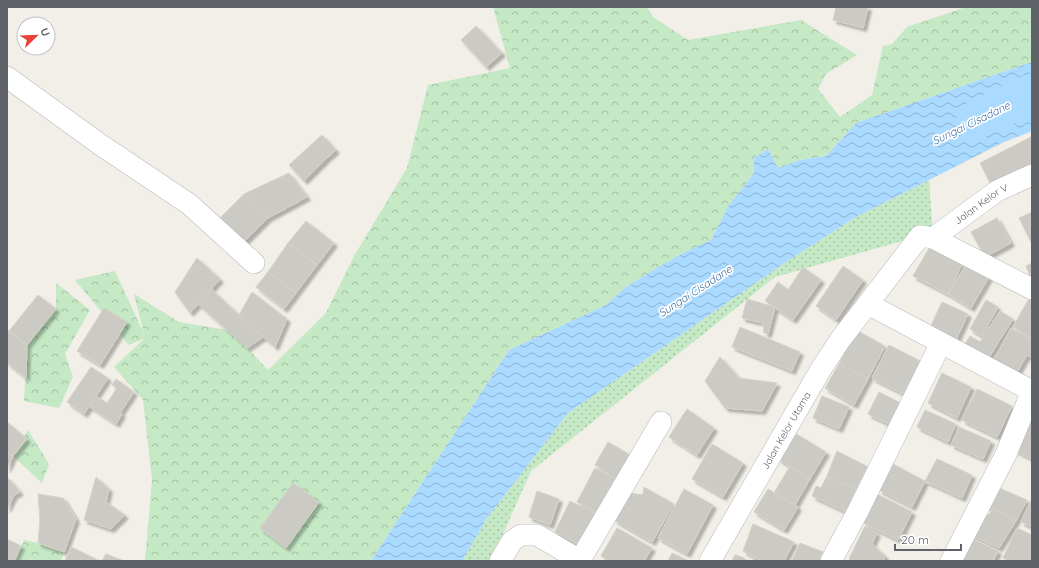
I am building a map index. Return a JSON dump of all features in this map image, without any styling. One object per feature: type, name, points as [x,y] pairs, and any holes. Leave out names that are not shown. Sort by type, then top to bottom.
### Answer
[{"type":"street","points":[[7,77],[98,142],[189,204],[254,263]]},
{"type":"street","name":"Jalan Kelor V","points":[[933,238],[997,191],[1032,175]]},
{"type":"street","name":"Jalan Kelor Utama","points":[[710,561],[821,369],[840,340],[920,236],[933,238]]},
{"type":"street","points":[[933,238],[1032,289]]},
{"type":"street","points":[[868,304],[1032,391],[1006,454],[951,561]]},
{"type":"street","points":[[831,561],[941,343]]},
{"type":"street","points":[[500,561],[512,541],[521,535],[537,535],[581,561],[661,422]]},
{"type":"green space","points":[[493,7],[647,7],[653,17],[688,40],[801,20],[857,55],[826,74],[818,89],[840,117],[872,95],[883,46],[892,44],[907,27],[966,7],[1032,7],[1032,62],[856,123],[826,156],[800,160],[778,168],[768,149],[754,158],[754,173],[729,205],[711,240],[679,255],[627,286],[606,305],[509,350],[371,561],[145,561],[152,479],[143,400],[114,367],[145,338],[129,345],[75,280],[115,271],[144,334],[134,294],[179,322],[232,331],[268,370],[326,313],[354,256],[407,168],[428,85],[510,68]]},
{"type":"green space","points":[[929,180],[933,238],[920,236],[775,277],[531,471],[491,561],[462,561],[487,518],[568,413],[777,268],[854,218]]},
{"type":"green space","points":[[56,283],[90,310],[65,354],[73,377],[59,408],[24,401],[27,345],[56,309]]},
{"type":"green space","points":[[28,430],[49,464],[42,483],[13,456]]},
{"type":"green space","points":[[24,540],[64,552],[61,561],[33,561],[30,559],[29,561],[16,561]]},
{"type":"water","points":[[1032,62],[1032,131],[1002,143],[854,218],[777,268],[568,413],[487,518],[462,561],[371,561],[509,350],[606,305],[627,286],[679,255],[711,240],[729,205],[754,173],[754,158],[768,149],[778,168],[800,160],[826,156],[856,123]]},
{"type":"building","points":[[836,7],[868,7],[863,28],[833,20]]},
{"type":"building","points":[[476,26],[502,53],[486,67],[461,40]]},
{"type":"building","points":[[322,135],[336,150],[327,158],[313,143]]},
{"type":"building","points":[[1031,137],[1032,166],[992,187],[980,163]]},
{"type":"building","points":[[313,143],[327,158],[304,181],[289,165]]},
{"type":"building","points":[[289,173],[307,197],[268,218],[244,194]]},
{"type":"building","points":[[244,194],[268,218],[239,247],[215,223]]},
{"type":"building","points":[[1032,212],[1032,244],[1019,218]]},
{"type":"building","points":[[997,218],[1011,243],[985,257],[971,232]]},
{"type":"building","points":[[306,221],[334,243],[317,265],[288,243]]},
{"type":"building","points":[[288,243],[317,265],[296,293],[268,272]]},
{"type":"building","points":[[931,245],[962,264],[948,294],[913,276]]},
{"type":"building","points":[[197,258],[220,279],[190,313],[175,292]]},
{"type":"building","points":[[967,263],[989,277],[971,308],[948,294]]},
{"type":"building","points":[[1032,263],[1032,280],[1026,266]]},
{"type":"building","points":[[843,266],[863,280],[836,320],[816,306]]},
{"type":"building","points":[[803,267],[821,280],[793,320],[765,301],[778,282],[788,290]]},
{"type":"building","points":[[268,272],[296,293],[284,309],[256,287]]},
{"type":"building","points":[[211,289],[263,337],[247,348],[198,304]]},
{"type":"building","points":[[252,292],[287,319],[275,347],[239,315]]},
{"type":"building","points":[[1032,293],[1032,338],[1013,327]]},
{"type":"building","points":[[38,295],[56,309],[27,345],[9,331]]},
{"type":"building","points":[[747,299],[775,307],[768,334],[764,333],[763,323],[742,318]]},
{"type":"building","points":[[986,300],[998,307],[982,336],[970,329]]},
{"type":"building","points":[[942,302],[968,314],[955,342],[929,330]]},
{"type":"building","points":[[104,308],[127,322],[100,365],[77,351]]},
{"type":"building","points":[[1000,311],[1013,319],[986,362],[962,348],[970,336],[980,342]]},
{"type":"building","points":[[740,327],[800,352],[792,371],[732,347]]},
{"type":"building","points":[[1011,328],[1032,340],[1032,358],[1027,355],[1016,374],[994,360]]},
{"type":"building","points":[[7,330],[27,345],[26,378],[7,363]]},
{"type":"building","points":[[856,330],[885,346],[868,379],[839,364]]},
{"type":"building","points":[[889,345],[928,365],[912,398],[872,378]]},
{"type":"building","points":[[720,357],[739,378],[777,383],[762,411],[725,408],[705,381]]},
{"type":"building","points":[[839,364],[868,379],[854,405],[825,388]]},
{"type":"building","points":[[91,367],[108,378],[84,414],[67,402]]},
{"type":"building","points":[[942,373],[971,387],[957,418],[928,403]]},
{"type":"building","points":[[116,379],[134,392],[120,413],[122,414],[116,424],[89,406],[96,396],[107,403],[117,388],[112,385]]},
{"type":"building","points":[[977,389],[1012,406],[997,437],[962,420]]},
{"type":"building","points":[[879,392],[908,407],[897,428],[868,414]]},
{"type":"building","points":[[822,396],[849,407],[839,429],[813,418]]},
{"type":"building","points":[[687,409],[714,428],[697,455],[669,437]]},
{"type":"building","points":[[925,410],[956,424],[948,442],[917,427]]},
{"type":"building","points":[[7,422],[27,439],[13,456],[7,451]]},
{"type":"building","points":[[1029,423],[1032,425],[1032,459],[1014,450]]},
{"type":"building","points":[[959,427],[991,441],[983,459],[951,445]]},
{"type":"building","points":[[793,432],[826,452],[810,479],[778,459]]},
{"type":"building","points":[[608,442],[632,456],[617,480],[595,465]]},
{"type":"building","points":[[712,444],[743,463],[723,497],[692,479]]},
{"type":"building","points":[[837,451],[868,467],[856,489],[827,476]]},
{"type":"building","points":[[7,452],[13,456],[7,469]]},
{"type":"building","points":[[937,459],[972,475],[962,498],[925,481]]},
{"type":"building","points":[[893,464],[925,481],[912,507],[879,490]]},
{"type":"building","points":[[790,466],[810,479],[795,505],[774,493]]},
{"type":"building","points":[[595,468],[617,480],[599,513],[577,502]]},
{"type":"building","points":[[827,476],[856,489],[846,512],[812,496],[816,486],[821,488]]},
{"type":"building","points":[[7,477],[20,492],[14,495],[7,509]]},
{"type":"building","points":[[96,477],[109,489],[106,502],[125,515],[111,529],[84,520]]},
{"type":"building","points":[[293,483],[319,502],[286,548],[260,528]]},
{"type":"building","points":[[994,486],[1027,500],[1016,521],[986,506]]},
{"type":"building","points":[[644,487],[674,504],[652,542],[614,520],[629,493],[643,495]]},
{"type":"building","points":[[684,489],[713,505],[687,554],[658,538]]},
{"type":"building","points":[[768,489],[798,507],[784,530],[754,512]]},
{"type":"building","points":[[537,491],[559,499],[550,525],[529,517]]},
{"type":"building","points":[[38,494],[63,498],[76,519],[64,552],[38,543],[40,520]]},
{"type":"building","points":[[877,494],[912,512],[898,540],[863,523]]},
{"type":"building","points":[[1032,498],[1032,527],[1021,522]]},
{"type":"building","points":[[570,501],[600,516],[584,547],[555,532]]},
{"type":"building","points":[[994,509],[1016,521],[999,548],[969,534]]},
{"type":"building","points":[[753,524],[794,542],[784,561],[761,561],[743,551]]},
{"type":"building","points":[[865,526],[877,533],[872,544],[885,556],[883,561],[853,561],[849,559]]},
{"type":"building","points":[[617,528],[652,548],[644,561],[609,561],[601,556]]},
{"type":"building","points":[[1017,528],[1032,535],[1032,561],[1008,561],[1003,558]]},
{"type":"building","points":[[968,537],[998,551],[993,561],[955,561]]},
{"type":"building","points":[[7,539],[21,546],[14,561],[7,561]]},
{"type":"building","points":[[800,543],[823,552],[818,561],[792,561]]},
{"type":"building","points":[[71,547],[100,561],[65,561]]},
{"type":"building","points":[[672,553],[687,560],[687,561],[668,561]]},
{"type":"building","points":[[106,554],[124,561],[102,561]]},
{"type":"building","points":[[735,555],[742,557],[748,561],[732,561]]},
{"type":"waterway","name":"Sungai Cisadane","points":[[976,120],[1032,93]]}]
